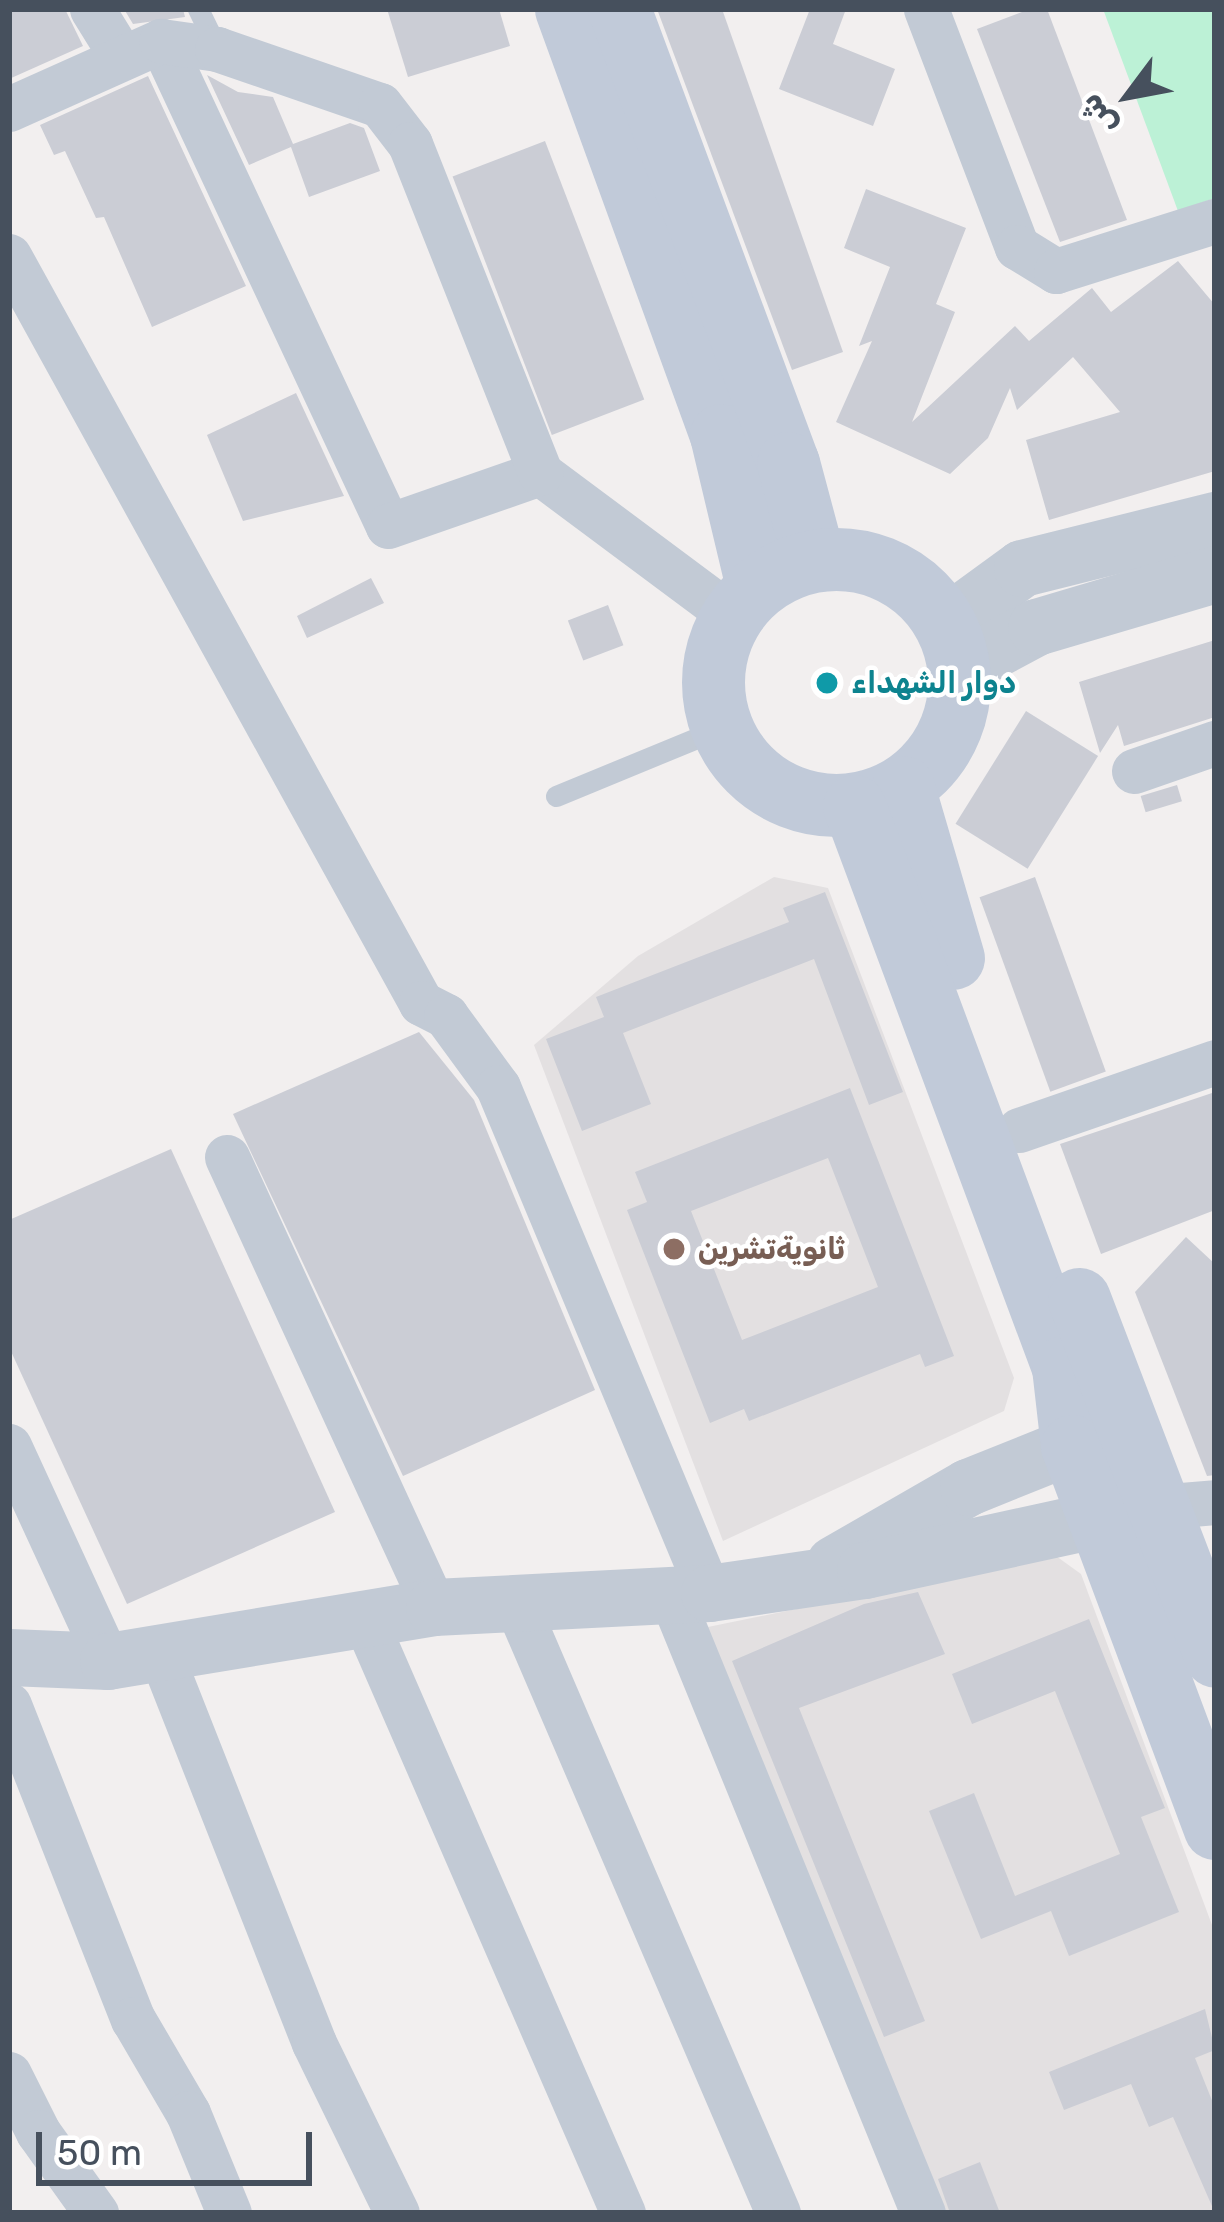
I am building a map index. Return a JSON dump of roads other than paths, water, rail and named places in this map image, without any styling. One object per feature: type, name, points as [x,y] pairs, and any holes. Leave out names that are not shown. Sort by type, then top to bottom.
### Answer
[{"type":"main road","points":[[566,9],[721,435],[744,601]]},
{"type":"main road","points":[[619,9],[788,463],[814,560]]},
{"type":"main road","points":[[814,560],[875,565],[903,578],[952,646],[947,736],[879,796],[806,802],[770,787],[721,728],[716,651],[744,601],[814,560]]},
{"type":"main road","points":[[879,796],[928,886],[1019,1130],[1098,1435],[1096,1520],[1215,1828]]},
{"type":"main road","points":[[879,796],[1063,1367],[1098,1435],[1186,1504],[1215,1656]]},
{"type":"street","points":[[92,9],[141,48],[388,526],[539,473]]},
{"type":"street","points":[[926,9],[1017,247],[1056,271],[1215,221]]},
{"type":"street","points":[[9,109],[141,48],[208,29],[380,105],[410,144],[539,473],[744,601]]},
{"type":"street","points":[[9,256],[421,1003],[446,1016],[498,1087],[923,2213]]},
{"type":"street","points":[[952,646],[1022,568],[1215,520]]},
{"type":"street","points":[[952,646],[1036,628],[1215,574]]},
{"type":"street","points":[[1134,771],[1215,743]]},
{"type":"street","points":[[1019,1130],[1215,1062]]},
{"type":"street","points":[[227,1156],[434,1607]]},
{"type":"street","points":[[821,1574],[905,1518],[1098,1435]]},
{"type":"street","points":[[9,1446],[134,1656],[398,2213]]},
{"type":"street","points":[[9,1657],[134,1656],[434,1607],[689,1592],[821,1574],[1186,1504]]},
{"type":"street","points":[[515,1601],[778,2213]]},
{"type":"street","points":[[364,1618],[622,2213]]},
{"type":"street","points":[[9,1705],[133,2019],[188,2113],[230,2213]]},
{"type":"street","points":[[9,2074],[38,2132],[96,2213]]},
{"type":"lane","points":[[556,796],[721,728]]},
{"type":"place","name":"دوار الشهداء","points":[[827,683]]},
{"type":"place","name":"ثانويةتشرين","points":[[674,1249]]}]
